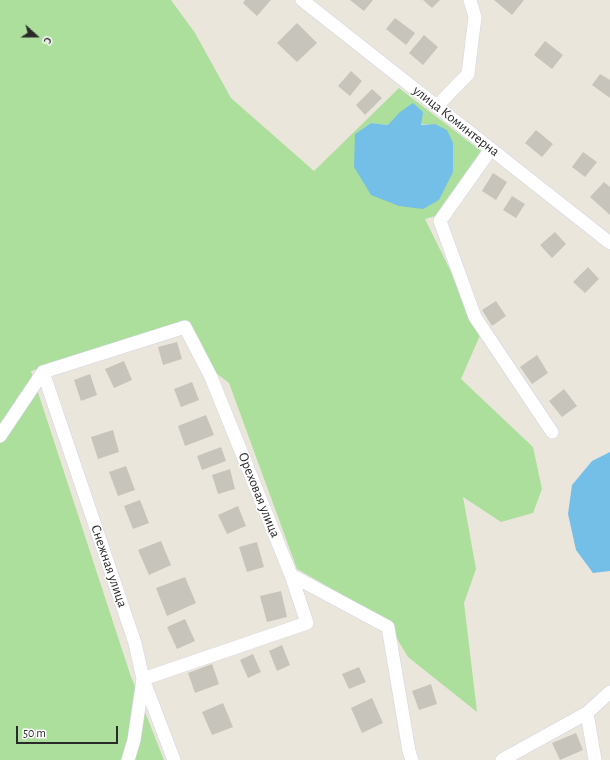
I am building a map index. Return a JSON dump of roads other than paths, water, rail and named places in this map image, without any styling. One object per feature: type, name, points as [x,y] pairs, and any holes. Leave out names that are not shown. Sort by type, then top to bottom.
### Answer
[{"type":"street","name":"улица Коминтерна","points":[[302,0],[610,243]]},
{"type":"street","points":[[437,106],[468,74],[475,17],[470,0]]},
{"type":"street","points":[[491,149],[440,221],[475,317],[552,432]]},
{"type":"street","name":"Ореховая улица","points":[[43,372],[185,327],[211,377],[291,575]]},
{"type":"street","points":[[0,436],[43,372]]},
{"type":"street","name":"Снежная улица","points":[[43,372],[135,643],[143,679],[174,760]]},
{"type":"street","points":[[128,760],[134,740],[143,679],[307,622],[291,575]]},
{"type":"street","points":[[291,575],[388,627],[408,751],[412,760]]},
{"type":"street","points":[[502,760],[587,713],[610,692]]},
{"type":"street","points":[[587,713],[595,760]]},
{"type":"water","points":[[413,103],[423,112],[421,125],[435,124],[447,130],[453,143],[453,172],[439,200],[423,209],[399,206],[371,195],[354,167],[355,134],[371,123],[388,125],[400,112]]},
{"type":"water","points":[[610,452],[610,571],[593,573],[576,550],[568,514],[572,485],[592,461]]}]
